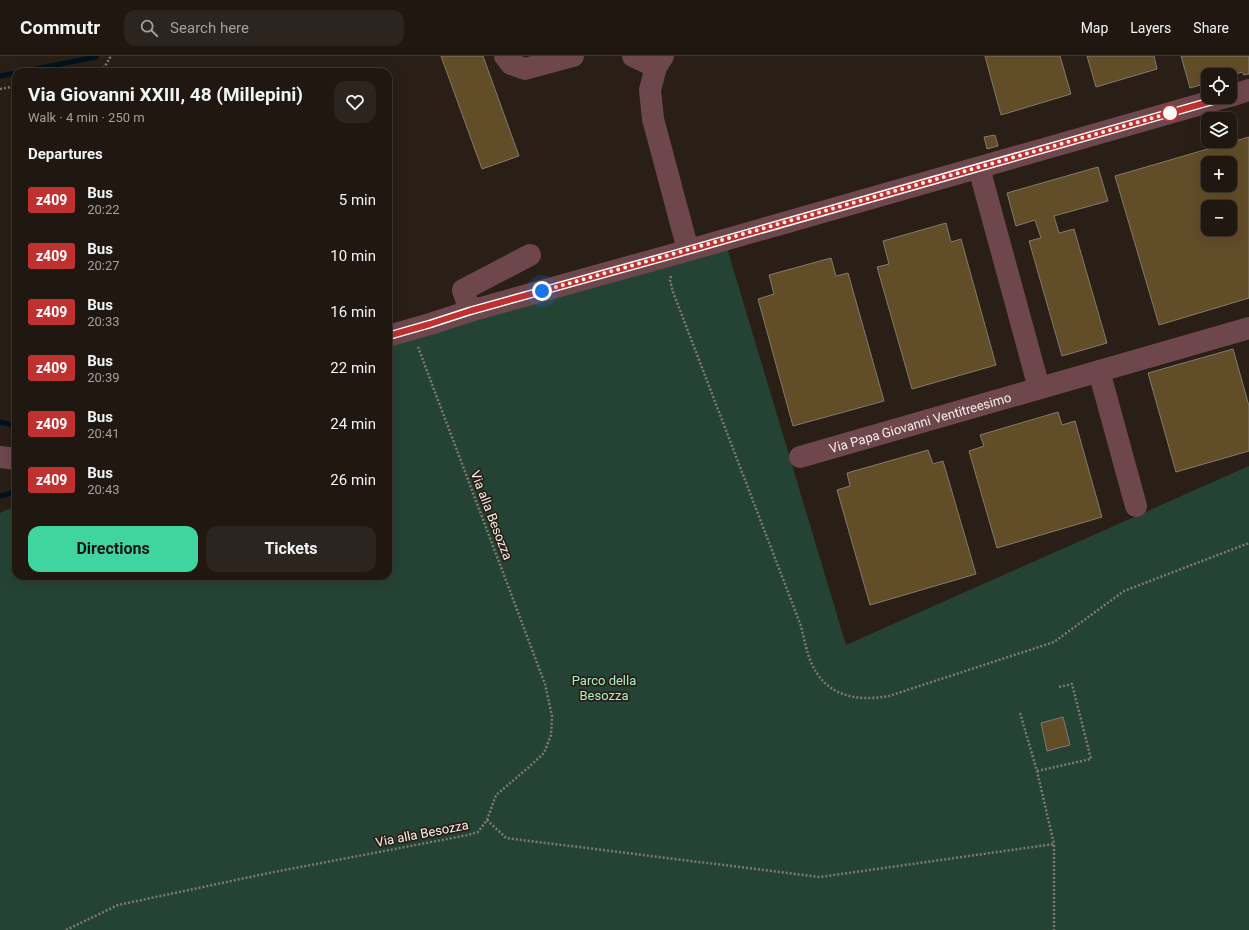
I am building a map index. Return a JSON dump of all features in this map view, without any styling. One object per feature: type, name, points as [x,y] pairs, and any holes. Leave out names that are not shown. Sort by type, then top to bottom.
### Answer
[{"type":"street","points":[[505,56],[511,64],[525,69],[573,56]]},
{"type":"street","points":[[633,56],[659,61],[650,90],[653,119],[688,250]]},
{"type":"street","points":[[1237,94],[1249,90]]},
{"type":"street","points":[[392,335],[470,311],[1202,104]]},
{"type":"street","points":[[979,168],[1039,388]]},
{"type":"street","points":[[470,311],[462,290],[530,256]]},
{"type":"street","name":"Via Papa Giovanni Ventitreesimo","points":[[800,457],[1249,328]]},
{"type":"street","points":[[1099,371],[1136,506]]},
{"type":"street","points":[[0,456],[12,458]]},
{"type":"path","points":[[104,68],[110,58],[109,56]]},
{"type":"path","points":[[0,89],[12,87]]},
{"type":"path","points":[[670,280],[801,626],[811,662],[817,674],[829,686],[843,695],[859,698],[889,696],[1054,642],[1124,592],[1249,543]]},
{"type":"path","name":"Via alla Besozza","points":[[66,930],[118,905],[268,873],[478,832],[487,820],[496,795],[544,753],[551,735],[552,716],[545,684],[420,356],[421,327]]},
{"type":"path","points":[[1037,772],[1091,758],[1072,684],[1059,687]]},
{"type":"path","points":[[1020,713],[1037,772],[1054,844],[1054,930]]},
{"type":"path","points":[[487,820],[506,838],[820,877],[1054,844]]},
{"type":"green space","name":"Parco della Besozza","points":[[724,238],[846,645],[1249,466],[1249,930],[0,930],[0,513],[12,508],[12,580],[392,580],[392,338]]},
{"type":"building","points":[[441,56],[483,56],[519,156],[482,169]]},
{"type":"building","points":[[985,56],[1060,56],[1071,94],[1001,115]]},
{"type":"building","points":[[1087,56],[1154,56],[1157,69],[1096,87]]},
{"type":"building","points":[[1181,56],[1249,56],[1249,74],[1244,75],[1242,72],[1237,74],[1237,68],[1201,68],[1201,85],[1190,88]]},
{"type":"building","points":[[995,135],[998,146],[987,149],[984,137]]},
{"type":"building","points":[[1249,137],[1249,298],[1159,325],[1115,176],[1211,148],[1237,148],[1237,140]]},
{"type":"building","points":[[1098,167],[1108,201],[1054,216],[1059,233],[1074,229],[1107,343],[1062,356],[1029,241],[1041,238],[1035,220],[1016,226],[1007,193]]},
{"type":"building","points":[[946,223],[951,242],[961,239],[996,365],[912,389],[877,267],[889,264],[883,241]]},
{"type":"building","points":[[831,258],[836,276],[848,273],[884,401],[793,426],[758,299],[774,294],[769,275]]},
{"type":"building","points":[[1233,349],[1249,406],[1249,451],[1176,472],[1148,373]]},
{"type":"building","points":[[1058,412],[1062,425],[1075,421],[1102,517],[997,548],[969,451],[984,446],[980,435]]},
{"type":"building","points":[[928,450],[933,464],[943,461],[976,574],[870,605],[837,490],[850,486],[847,473]]},
{"type":"building","points":[[1063,717],[1070,745],[1047,751],[1041,723]]},
{"type":"waterway","points":[[40,68],[96,57]]},
{"type":"waterway","points":[[0,76],[12,74]]},
{"type":"waterway","points":[[0,422],[12,425]]},
{"type":"waterway","points":[[0,496],[12,493]]},
{"type":"bus line","name":"z409","points":[[392,335],[470,311],[1201,104]]},
{"type":"route","points":[[542,291],[1170,113]]}]
